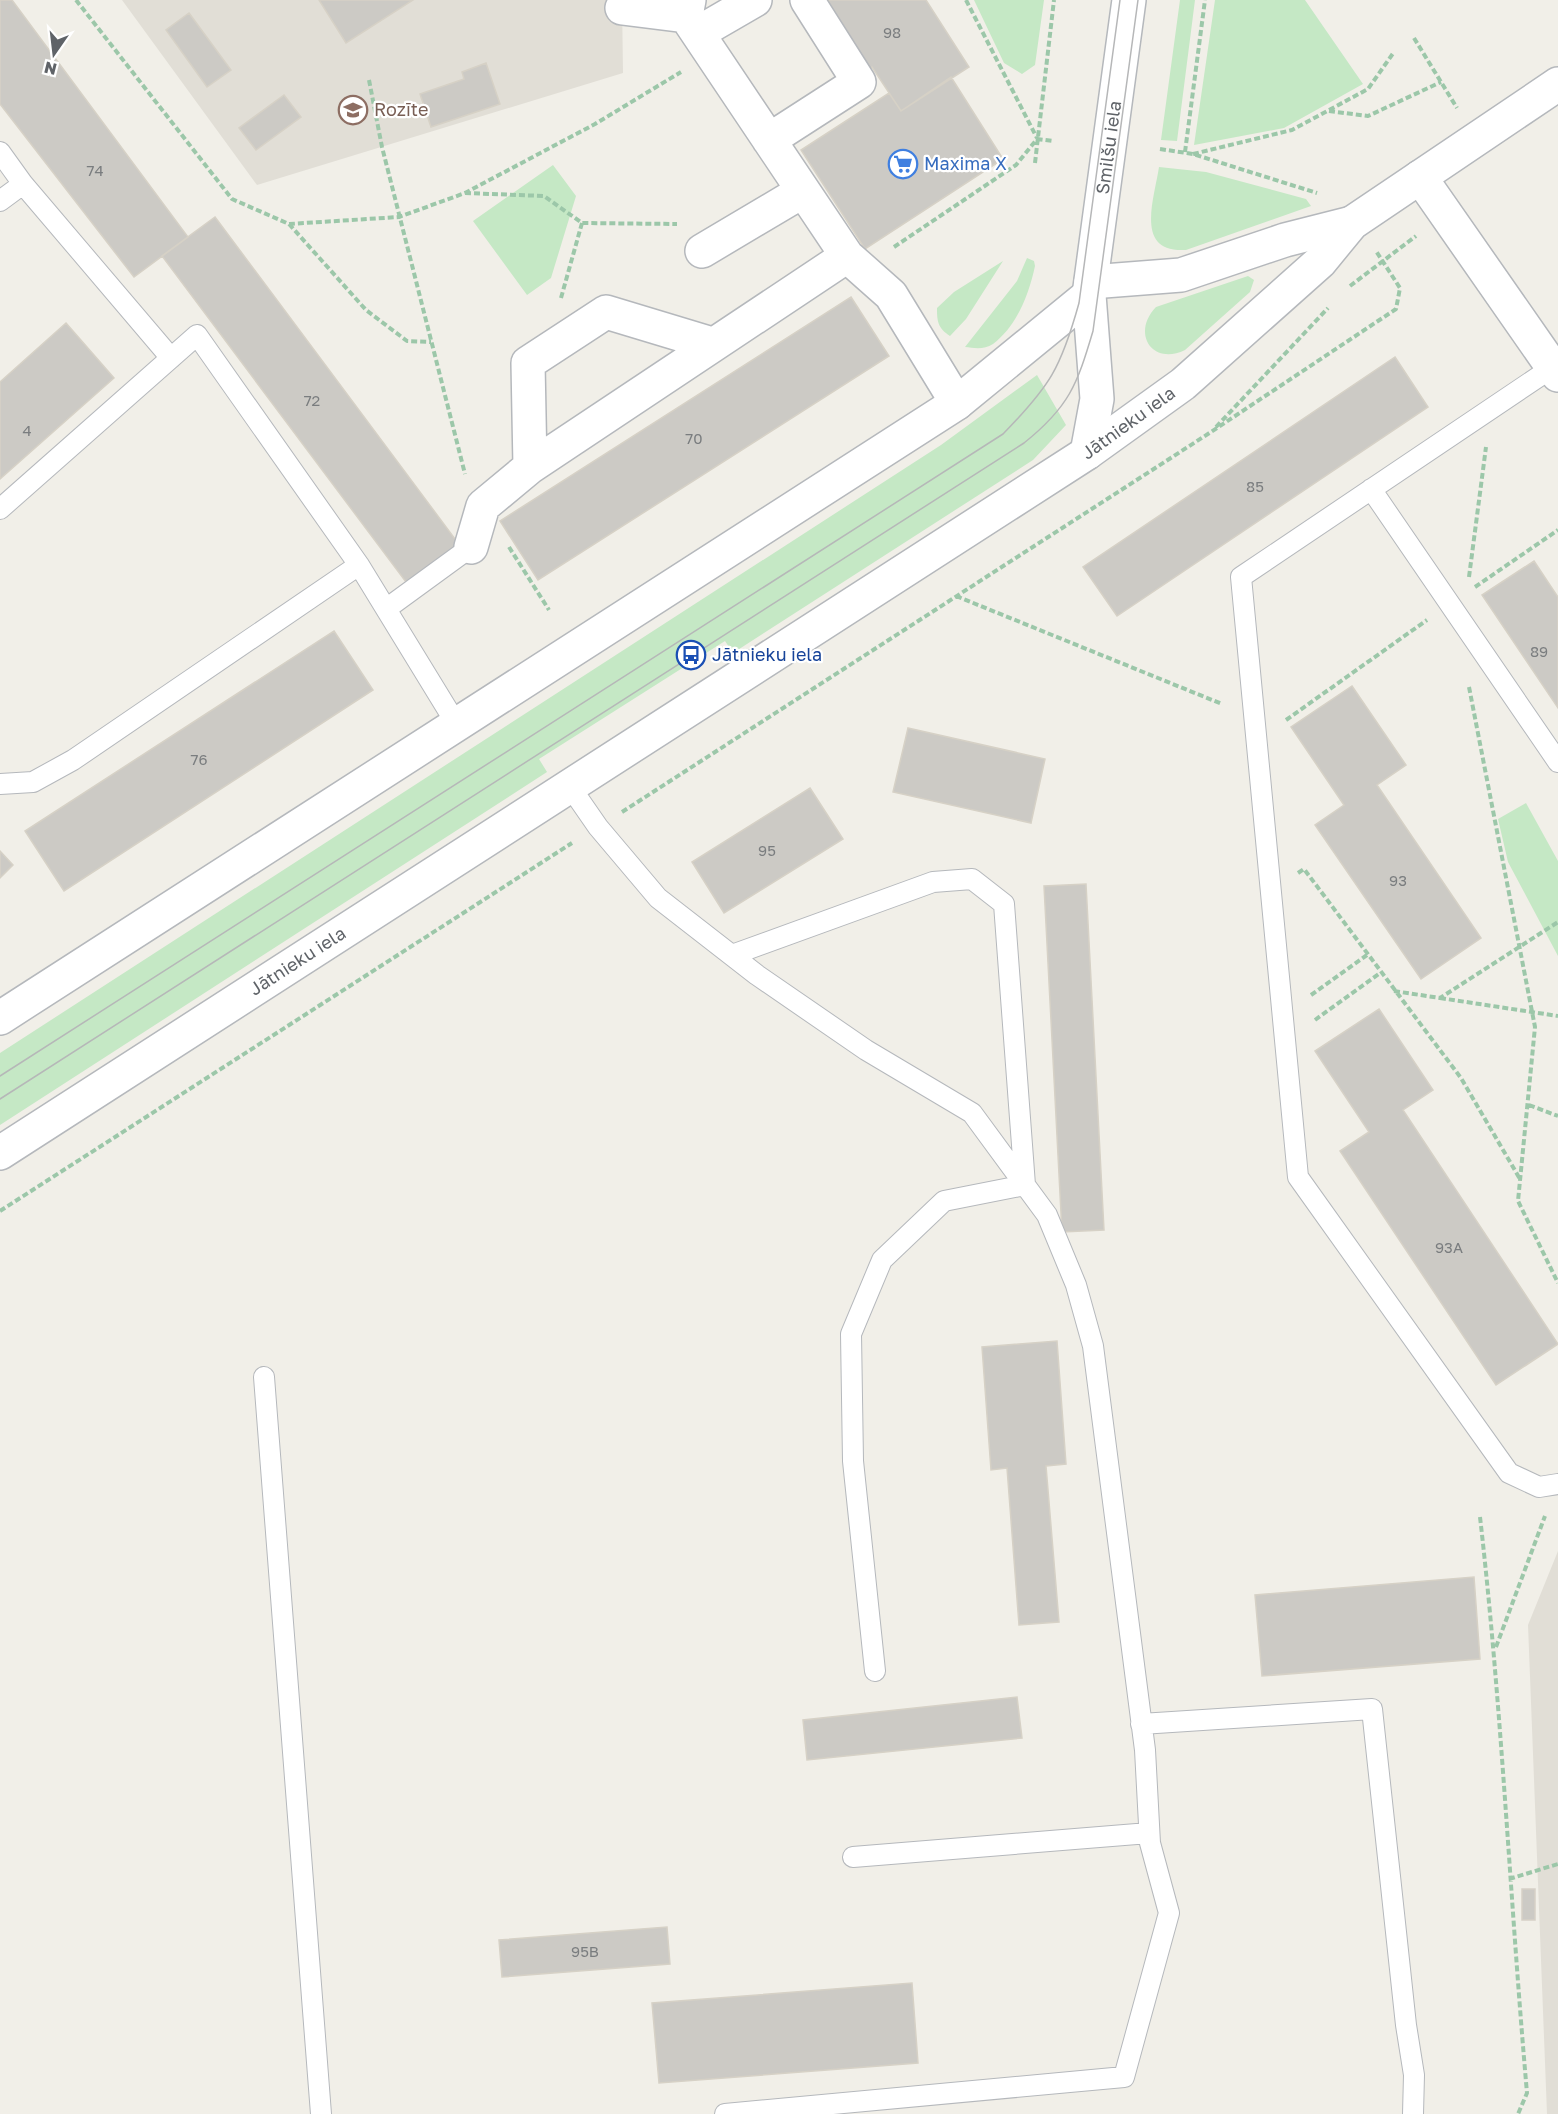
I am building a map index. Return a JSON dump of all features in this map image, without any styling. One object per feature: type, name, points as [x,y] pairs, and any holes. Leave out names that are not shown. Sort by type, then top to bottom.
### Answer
[{"type":"street","points":[[622,8],[696,26],[754,0]]},
{"type":"street","points":[[769,140],[859,82],[807,0]]},
{"type":"street","name":"Smilšu iela","points":[[1088,453],[1097,399],[1090,289],[1129,0]]},
{"type":"street","points":[[696,26],[769,140],[854,263],[891,295],[957,403]]},
{"type":"street","name":"Jātnieku iela","points":[[0,1153],[571,788],[1088,453],[1192,376],[1320,262],[1362,233],[1420,177],[1558,84]]},
{"type":"street","points":[[1420,177],[1555,371]]},
{"type":"street","points":[[695,237],[803,191]]},
{"type":"street","name":"Jātnieku iela","points":[[1090,289],[1181,275],[1285,240],[1362,233]]},
{"type":"street","points":[[477,526],[530,467],[712,344],[854,263]]},
{"type":"street","points":[[0,1018],[957,403],[1090,289]]},
{"type":"street","points":[[530,467],[528,363],[606,312],[712,344]]},
{"type":"lane","points":[[0,152],[23,184],[171,358]]},
{"type":"lane","points":[[0,201],[23,184]]},
{"type":"lane","points":[[0,509],[196,335],[359,565],[457,725]]},
{"type":"lane","points":[[1555,371],[1492,408],[1241,577],[1289,1060],[1298,1177],[1509,1473],[1539,1487],[1558,1485]]},
{"type":"lane","points":[[1371,489],[1558,762]]},
{"type":"lane","points":[[386,609],[477,526]]},
{"type":"lane","points":[[0,784],[33,782],[73,760],[359,565]]},
{"type":"lane","points":[[571,788],[598,827],[658,898],[732,955],[866,1050],[972,1113],[1047,1215],[1068,1265],[1093,1346],[1141,1724],[1149,1833],[1169,1913],[1124,2077],[725,2114]]},
{"type":"lane","points":[[732,955],[933,882],[972,879],[1004,904],[1025,1185]]},
{"type":"lane","points":[[875,1671],[854,1461],[851,1334],[882,1260],[944,1201],[1025,1185]]},
{"type":"lane","points":[[264,1377],[321,2114]]},
{"type":"lane","points":[[1141,1724],[1372,1709],[1406,2025],[1414,2075],[1413,2114]]},
{"type":"lane","points":[[853,1857],[1149,1833]]},
{"type":"path","points":[[76,0],[232,199],[289,224],[366,310],[407,341],[431,342]]},
{"type":"path","points":[[966,0],[1037,139]]},
{"type":"path","points":[[1035,163],[1054,0]]},
{"type":"path","points":[[1185,152],[1205,0]]},
{"type":"path","points":[[289,224],[399,217],[465,193],[595,124],[696,26]]},
{"type":"path","points":[[1414,38],[1458,109]]},
{"type":"path","points":[[1193,154],[1292,130],[1368,89],[1394,52]]},
{"type":"path","points":[[369,80],[399,217],[477,526],[549,610]]},
{"type":"path","points":[[1328,111],[1368,116],[1441,81]]},
{"type":"path","points":[[1037,139],[1053,141]]},
{"type":"path","points":[[854,263],[1017,165],[1037,139]]},
{"type":"path","points":[[1160,149],[1193,154],[1326,196]]},
{"type":"path","points":[[465,193],[544,196],[582,223],[695,237]]},
{"type":"path","points":[[547,351],[582,223]]},
{"type":"path","points":[[1336,300],[1211,432],[1396,309],[1400,288],[1362,233]]},
{"type":"path","points":[[1343,292],[1420,234]]},
{"type":"path","points":[[1467,592],[1492,408]]},
{"type":"path","points":[[1258,739],[1558,530]]},
{"type":"path","points":[[956,596],[1256,717]]},
{"type":"path","points":[[1468,680],[1518,950],[1535,1027],[1518,1201],[1558,1284]]},
{"type":"path","points":[[1272,893],[1304,869],[1461,1078],[1521,1180]]},
{"type":"path","points":[[1440,998],[1518,950],[1558,922]]},
{"type":"path","points":[[1283,1015],[1367,955]]},
{"type":"path","points":[[1289,1060],[1317,1016],[1380,973]]},
{"type":"path","points":[[1393,990],[1558,1016]]},
{"type":"path","points":[[1529,1106],[1558,1116]]},
{"type":"path","points":[[1495,1650],[1549,1506]]},
{"type":"path","points":[[1480,1517],[1495,1650],[1509,1879],[1527,2093],[1518,2114]]},
{"type":"path","points":[[1509,1879],[1558,1864]]},
{"type":"shaded area","name":"Rozīte","points":[[122,0],[622,0],[623,73],[257,185]]},
{"type":"shaded area","points":[[1558,1551],[1558,2114],[1547,2114],[1528,1625]]},
{"type":"green space","points":[[974,0],[1044,0],[1035,65],[1022,74],[1004,63]]},
{"type":"green space","points":[[1180,0],[1195,0],[1177,141],[1161,140]]},
{"type":"green space","points":[[1215,0],[1305,0],[1363,84],[1284,128],[1194,145]]},
{"type":"green space","points":[[553,165],[576,196],[551,278],[527,295],[473,221]]},
{"type":"green space","points":[[1159,167],[1206,172],[1306,199],[1311,206],[1186,250],[1170,249],[1159,243],[1153,234],[1151,222]]},
{"type":"green space","points":[[1027,258],[1034,261],[1035,266],[1021,309],[1009,328],[990,346],[965,347],[1017,281]]},
{"type":"green space","points":[[1003,261],[966,319],[950,336],[939,324],[937,308],[954,292]]},
{"type":"green space","points":[[1248,276],[1254,280],[1250,292],[1185,350],[1163,354],[1149,344],[1145,336],[1145,327],[1156,307]]},
{"type":"green space","points":[[1037,375],[1066,425],[1033,460],[733,653],[725,641],[539,759],[547,772],[0,1125],[0,1053],[941,445]]},
{"type":"green space","points":[[1526,803],[1558,861],[1558,956],[1508,862],[1498,819]]},
{"type":"building","points":[[0,0],[12,0],[188,237],[134,277],[0,104]]},
{"type":"building","points":[[319,0],[413,0],[346,43]]},
{"type":"building","points":[[815,0],[926,0],[969,67],[901,111],[872,67],[863,73]]},
{"type":"building","points":[[189,13],[231,70],[207,87],[166,30]]},
{"type":"building","points":[[486,63],[500,104],[431,127],[420,94],[464,79],[462,72]]},
{"type":"building","name":"Maxima X","points":[[951,77],[1003,159],[865,249],[801,150],[889,93],[901,111]]},
{"type":"building","points":[[284,95],[301,117],[256,150],[239,128]]},
{"type":"building","points":[[215,217],[461,547],[409,586],[162,256]]},
{"type":"building","points":[[851,297],[889,356],[538,580],[500,521]]},
{"type":"building","points":[[66,323],[114,378],[0,479],[0,382]]},
{"type":"building","points":[[1395,357],[1428,407],[1117,616],[1083,567]]},
{"type":"building","points":[[1534,561],[1558,597],[1558,708],[1482,595]]},
{"type":"building","points":[[334,631],[373,690],[64,891],[25,831]]},
{"type":"building","points":[[1352,686],[1406,765],[1377,785],[1481,938],[1421,979],[1315,825],[1344,805],[1291,727]]},
{"type":"building","points":[[908,728],[1045,759],[1031,823],[893,792]]},
{"type":"building","points":[[810,788],[843,839],[724,913],[692,862]]},
{"type":"building","points":[[0,851],[13,865],[0,878]]},
{"type":"building","points":[[1086,884],[1104,1230],[1062,1232],[1044,886]]},
{"type":"building","points":[[1379,1009],[1433,1090],[1403,1110],[1558,1344],[1496,1385],[1340,1151],[1369,1132],[1315,1051]]},
{"type":"building","points":[[1057,1341],[1066,1464],[1046,1466],[1059,1622],[1019,1625],[1007,1468],[991,1470],[982,1347]]},
{"type":"building","points":[[1474,1577],[1480,1659],[1262,1676],[1255,1595]]},
{"type":"building","points":[[1017,1697],[1022,1738],[807,1760],[803,1720]]},
{"type":"building","points":[[1522,1889],[1535,1889],[1535,1920],[1522,1920]]},
{"type":"building","points":[[667,1927],[670,1964],[502,1977],[499,1940]]},
{"type":"building","points":[[912,1983],[918,2063],[659,2083],[652,2003]]},
{"type":"tram line","points":[[0,1076],[1003,434],[1043,389],[1052,375],[1066,344],[1079,303],[1120,0]]},
{"type":"tram line","points":[[0,1099],[1024,443],[1052,418],[1076,381],[1093,331],[1138,0]]},
{"type":"place","name":"Rozīte","points":[[353,110]]},
{"type":"place","name":"Maxima X","points":[[903,164]]},
{"type":"place","name":"Jātnieku iela","points":[[691,655]]}]
